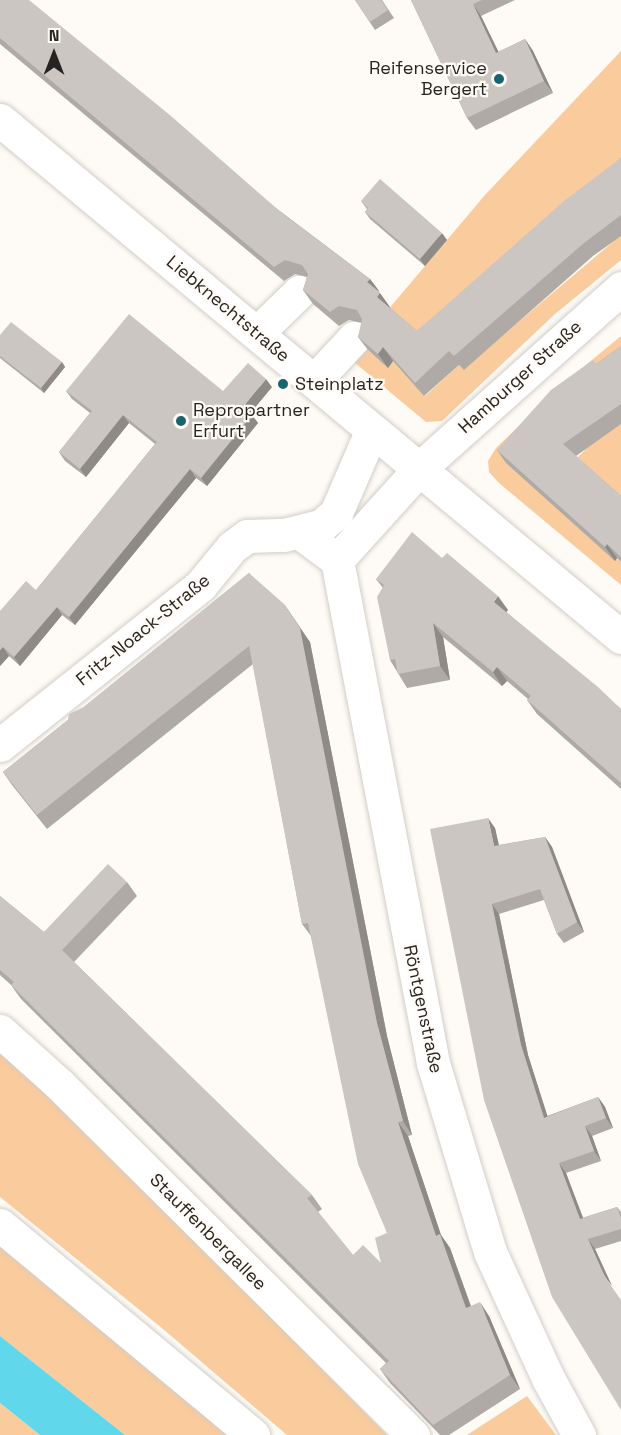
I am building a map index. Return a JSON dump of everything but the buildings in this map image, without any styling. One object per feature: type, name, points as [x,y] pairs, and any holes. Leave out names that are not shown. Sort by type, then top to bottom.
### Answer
[{"type":"street","name":"Liebknechtstraße","points":[[0,120],[621,637]]},
{"type":"street","name":"Hamburger Straße","points":[[420,468],[621,288]]},
{"type":"street","points":[[257,333],[299,292]]},
{"type":"street","points":[[314,381],[354,338]]},
{"type":"street","name":"Fritz-Noack-Straße","points":[[0,745],[200,586],[232,547],[247,536],[299,532],[321,526],[336,513],[372,430]]},
{"type":"street","points":[[299,532],[337,560],[420,468]]},
{"type":"street","name":"Röntgenstraße","points":[[337,560],[433,1063],[490,1252],[549,1380],[579,1435]]},
{"type":"street","name":"Stauffenbergallee","points":[[0,1031],[58,1084],[413,1435]]},
{"type":"street","points":[[0,1225],[253,1435]]},
{"type":"shaded area","points":[[621,51],[621,179],[427,345],[387,311],[485,195]]},
{"type":"shaded area","points":[[621,235],[621,260],[555,314],[442,421],[426,422],[348,357],[359,343],[388,367],[393,361],[425,396],[459,365],[463,369]]},
{"type":"shaded area","points":[[621,336],[621,367],[507,463],[621,562],[621,585],[499,483],[489,472],[488,461],[496,448],[558,388]]},
{"type":"shaded area","points":[[621,424],[621,501],[575,460],[596,439]]},
{"type":"shaded area","points":[[0,1048],[28,1072],[387,1435],[287,1435],[163,1329],[0,1197]]},
{"type":"shaded area","points":[[0,1243],[231,1435],[125,1435],[0,1336]]},
{"type":"shaded area","points":[[527,1396],[556,1435],[467,1435]]},
{"type":"shaded area","points":[[0,1403],[40,1435],[0,1435]]},
{"type":"water","points":[[0,1336],[125,1435],[40,1435],[0,1403]]},
{"type":"place","name":"Reifenservice Bergert","points":[[499,79]]},
{"type":"place","name":"Steinplatz","points":[[283,384]]},
{"type":"place","name":"Repropartner Erfurt","points":[[181,421]]}]
